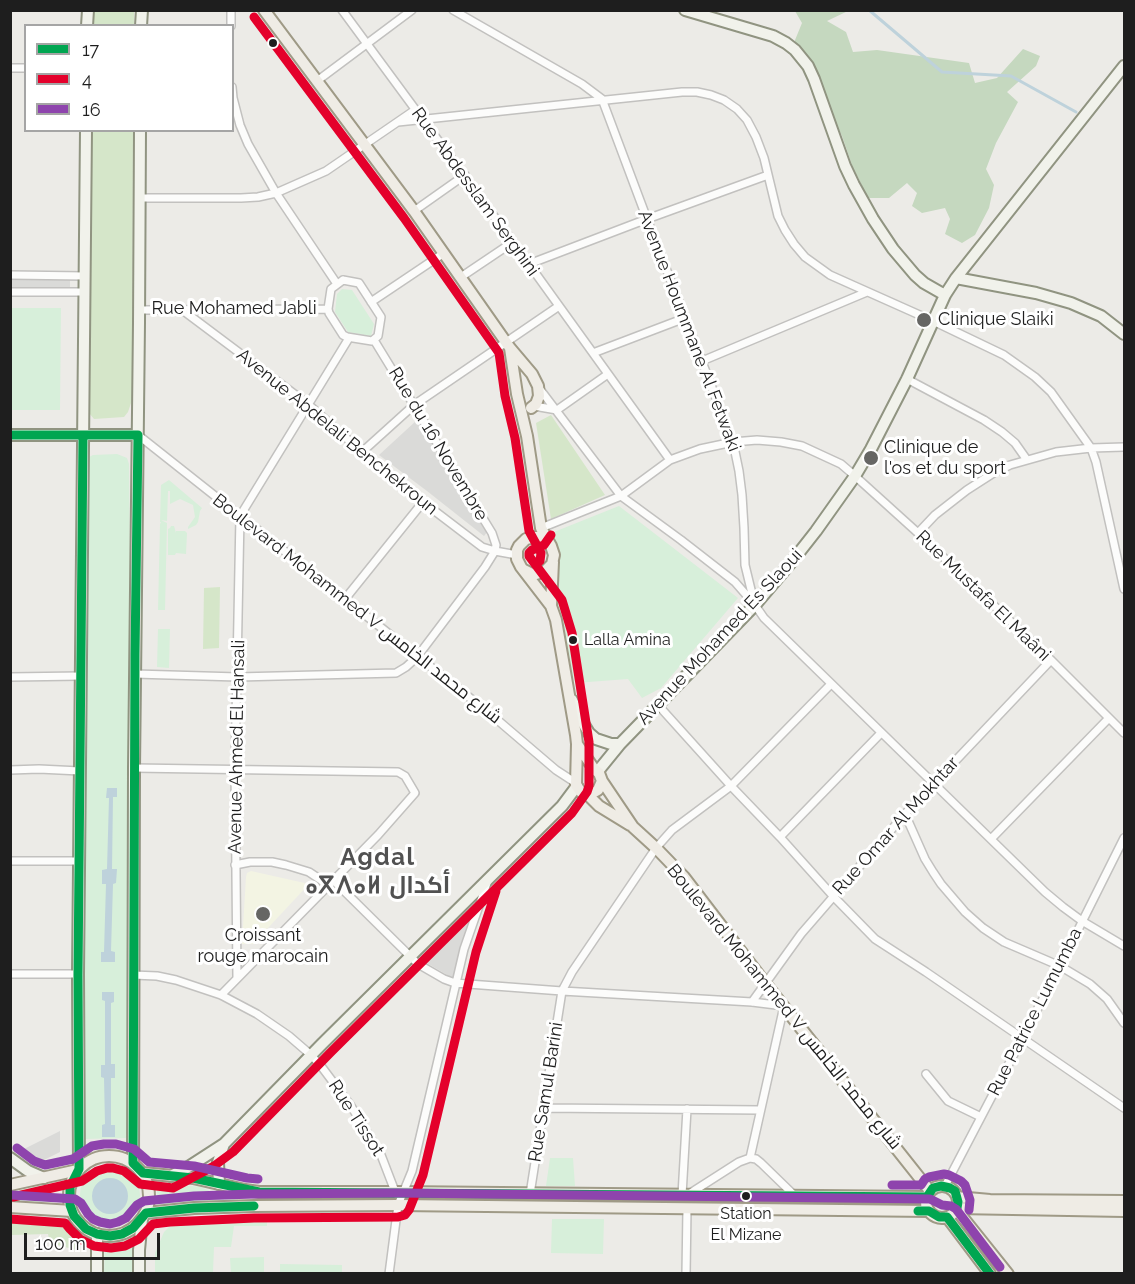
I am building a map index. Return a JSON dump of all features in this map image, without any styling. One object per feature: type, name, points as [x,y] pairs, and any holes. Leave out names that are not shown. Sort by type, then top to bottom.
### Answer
[{"type":"main road","points":[[269,12],[508,345],[532,374],[538,386],[538,400],[533,407],[527,436]]},
{"type":"main road","points":[[508,345],[527,436],[538,532],[553,550],[551,606],[560,635],[570,696],[580,786]]},
{"type":"main road","points":[[514,374],[518,368],[525,367]]},
{"type":"main road","points":[[519,401],[524,406],[533,407]]},
{"type":"main road","points":[[538,532],[522,542],[517,555],[519,564],[551,606]]},
{"type":"main road","points":[[523,570],[532,574],[541,573],[549,568],[553,560]]},
{"type":"main road","name":"Boulevard Mohammed V شارع محمد الخامس","points":[[577,744],[633,827]]},
{"type":"main road","points":[[584,769],[598,774],[600,788],[597,791],[580,786],[584,769]]},
{"type":"main road","name":"Boulevard Mohammed V شارع محمد الخامس","points":[[580,786],[599,806],[633,827],[684,877],[929,1194]]},
{"type":"main road","points":[[105,1156],[120,1157],[133,1163],[143,1173],[150,1193],[144,1216],[133,1228],[122,1234],[110,1236],[97,1234],[82,1226],[72,1211],[69,1193],[72,1181],[79,1170],[91,1160],[105,1156]]},
{"type":"main road","points":[[10,1185],[79,1170]]},
{"type":"main road","points":[[143,1173],[193,1178],[259,1192],[796,1197],[929,1194]]},
{"type":"main road","points":[[1008,1274],[957,1205],[955,1191],[945,1186],[937,1186],[929,1194],[926,1204],[935,1216],[943,1218],[951,1215],[957,1205],[973,1199],[1125,1201]]},
{"type":"main road","points":[[144,1216],[194,1208],[398,1205],[929,1211]]},
{"type":"main road","points":[[957,1205],[1125,1211]]},
{"type":"main road","points":[[10,1207],[72,1211]]},
{"type":"main road","points":[[947,1217],[990,1274]]},
{"type":"street","name":"Rue Abdesslam Serghini","points":[[342,10],[465,175],[670,460]]},
{"type":"street","points":[[317,81],[412,10]]},
{"type":"street","points":[[453,10],[582,84],[602,99]]},
{"type":"street","points":[[685,10],[773,36],[795,50],[808,66],[814,79],[845,166],[873,219],[893,249],[915,275],[945,295]]},
{"type":"street","name":"Avenue Mohamed Es Slaoui","points":[[598,774],[620,744],[755,605],[816,531],[871,449],[907,379],[945,295],[956,278],[1125,66]]},
{"type":"street","points":[[398,122],[682,92],[697,92],[724,100],[747,120],[756,137],[778,216],[784,230],[805,257],[830,275],[1004,355],[1035,377],[1051,392],[1091,448],[1125,589]]},
{"type":"street","name":"Avenue Hoummane Al Fetwaki","points":[[602,99],[733,442],[742,495],[745,565],[755,605]]},
{"type":"street","points":[[234,100],[248,144],[276,193],[337,284]]},
{"type":"street","points":[[140,198],[241,198],[276,193],[326,171],[415,110]]},
{"type":"street","points":[[79,1170],[78,974],[86,132]]},
{"type":"street","points":[[133,1163],[140,132]]},
{"type":"street","points":[[414,211],[465,175]]},
{"type":"street","points":[[529,264],[768,175]]},
{"type":"street","points":[[461,277],[513,242]]},
{"type":"street","points":[[371,302],[444,253]]},
{"type":"street","points":[[10,275],[85,276]]},
{"type":"street","points":[[956,278],[1036,293],[1071,303],[1101,316],[1125,333]]},
{"type":"street","points":[[345,280],[357,282],[371,302],[382,320],[378,336],[369,341],[349,338],[343,334],[328,309],[331,289],[345,280]]},
{"type":"street","points":[[10,292],[85,292]]},
{"type":"street","points":[[702,361],[867,292]]},
{"type":"street","points":[[362,452],[414,405],[508,345],[559,306]]},
{"type":"street","name":"Avenue Abdelali Benchekroun","points":[[181,309],[309,405],[362,452],[482,547],[517,555]]},
{"type":"street","name":"Rue Mohamed Jabli","points":[[139,310],[328,309]]},
{"type":"street","points":[[593,353],[685,318]]},
{"type":"street","points":[[240,516],[349,338]]},
{"type":"street","name":"Rue du 16 Novembre","points":[[374,340],[492,533],[496,545],[495,551]]},
{"type":"street","points":[[533,407],[557,410],[608,374]]},
{"type":"street","points":[[907,379],[993,426],[1015,443],[1027,459]]},
{"type":"street","points":[[538,386],[621,496],[735,582],[764,618],[1045,892],[1082,921],[1125,945]]},
{"type":"street","points":[[10,435],[138,435]]},
{"type":"street","name":"Boulevard Mohammed V شارع محمد الخامس","points":[[138,435],[494,717],[556,770],[580,786]]},
{"type":"street","name":"Rue Mustafa El Maâni","points":[[538,532],[621,496],[670,460],[700,449],[757,440],[802,446],[842,464],[918,533],[1125,733]]},
{"type":"street","points":[[918,533],[935,515],[995,472],[1027,459],[1056,452],[1125,447]]},
{"type":"street","points":[[345,599],[423,502]]},
{"type":"street","name":"Avenue Ahmed El Hansali","points":[[237,978],[235,769],[240,516]]},
{"type":"street","points":[[135,674],[237,677],[392,674],[406,667],[417,657],[495,551]]},
{"type":"street","name":"Rue Omar Al Mokhtar","points":[[752,1002],[801,934],[833,896],[933,783],[1051,660]]},
{"type":"street","points":[[10,677],[81,676]]},
{"type":"street","points":[[562,991],[572,972],[656,848],[672,830],[731,786],[831,684]]},
{"type":"street","points":[[570,696],[589,733],[604,742],[620,744]]},
{"type":"street","points":[[658,705],[874,939],[1125,1108]]},
{"type":"street","points":[[991,839],[1109,718]]},
{"type":"street","points":[[780,837],[881,733]]},
{"type":"street","points":[[134,768],[398,772],[405,776],[416,793],[378,835],[221,994]]},
{"type":"street","points":[[10,770],[80,771]]},
{"type":"street","points":[[171,1176],[190,1167],[224,1144],[580,786]]},
{"type":"street","points":[[905,814],[925,859],[941,885],[965,912],[1004,942],[1060,966],[1099,990],[1125,1023]]},
{"type":"street","name":"Rue Patrice Lumumba","points":[[945,1186],[1125,838]]},
{"type":"street","points":[[10,861],[80,861]]},
{"type":"street","points":[[235,865],[272,862],[309,872],[330,883],[418,964],[455,983],[784,1006],[750,1158]]},
{"type":"street","points":[[389,1274],[400,1192],[414,1160],[464,949],[489,878]]},
{"type":"street","points":[[10,974],[78,974]]},
{"type":"street","name":"Rue Tissot","points":[[133,975],[176,980],[221,994],[269,1021],[311,1055],[331,1078],[372,1138],[400,1192]]},
{"type":"street","name":"Rue Samul Barini","points":[[530,1194],[562,991]]},
{"type":"street","points":[[926,1074],[948,1101],[981,1117]]},
{"type":"street","points":[[544,1108],[760,1110]]},
{"type":"street","points":[[685,1195],[687,1109]]},
{"type":"street","points":[[219,1184],[218,1162],[224,1144]]},
{"type":"street","points":[[10,1158],[28,1171],[44,1178]]},
{"type":"street","points":[[685,1195],[739,1162],[750,1158],[761,1163],[796,1197]]},
{"type":"street","points":[[686,1274],[687,1209]]},
{"type":"street","points":[[139,1274],[139,1250],[144,1216]]},
{"type":"street","points":[[97,1234],[97,1274]]},
{"type":"shaded area","points":[[11,274],[70,275],[70,292],[11,292]]},
{"type":"shaded area","points":[[342,289],[352,290],[374,324],[371,336],[348,332],[335,312],[337,294]]},
{"type":"shaded area","points":[[10,308],[61,308],[60,410],[11,410]]},
{"type":"shaded area","points":[[417,420],[488,531],[484,536],[379,455]]},
{"type":"shaded area","points":[[117,454],[127,458],[129,464],[133,841],[132,991],[127,1138],[85,1139],[80,842],[87,458],[93,455]]},
{"type":"shaded area","points":[[169,480],[202,508],[196,525],[188,529],[195,517],[193,505],[180,499],[170,504],[170,491],[168,491],[167,521],[161,520],[167,523],[165,610],[158,610],[161,485]]},
{"type":"shaded area","points":[[619,506],[738,598],[661,688],[642,698],[628,679],[575,683],[557,620],[554,532]]},
{"type":"shaded area","points":[[174,526],[176,533],[176,531],[185,531],[187,533],[186,554],[168,555],[168,529]]},
{"type":"shaded area","points":[[158,629],[170,629],[169,668],[157,667]]},
{"type":"shaded area","name":"Croissant rouge marocain","points":[[251,871],[309,884],[253,944],[242,944],[246,877]]},
{"type":"shaded area","points":[[478,900],[454,979],[415,956]]},
{"type":"shaded area","points":[[60,1131],[60,1152],[34,1165],[29,1158],[24,1160],[12,1151],[22,1150]]},
{"type":"shaded area","points":[[550,1158],[573,1158],[575,1186],[546,1186]]},
{"type":"shaded area","points":[[110,1165],[131,1174],[140,1195],[131,1216],[110,1225],[89,1216],[80,1195],[89,1174]]},
{"type":"shaded area","points":[[46,1183],[46,1187],[42,1188],[43,1199],[53,1199],[53,1202],[11,1202],[11,1193]]},
{"type":"shaded area","points":[[156,1184],[201,1187],[218,1195],[239,1200],[161,1204],[158,1200]]},
{"type":"shaded area","points":[[267,1218],[267,1226],[234,1226],[231,1247],[214,1247],[213,1273],[155,1273],[155,1253],[164,1232],[176,1220]]},
{"type":"shaded area","points":[[552,1219],[604,1219],[603,1254],[551,1253]]},
{"type":"shaded area","points":[[132,1239],[134,1273],[104,1273],[105,1245],[117,1240]]},
{"type":"shaded area","points":[[264,1257],[264,1273],[231,1273],[230,1258]]},
{"type":"shaded area","points":[[280,1264],[342,1265],[342,1273],[280,1273]]},
{"type":"green space","points":[[850,10],[827,21],[846,32],[853,52],[877,50],[969,63],[975,83],[997,78],[1023,49],[1040,56],[1036,66],[1007,92],[1018,102],[996,143],[986,169],[994,185],[989,208],[975,235],[962,243],[945,234],[950,219],[945,208],[922,213],[912,206],[917,193],[907,183],[889,198],[868,198],[821,93],[793,45],[802,23],[795,11]]},
{"type":"green space","points":[[88,11],[134,11],[134,24],[88,24]]},
{"type":"green space","points":[[87,132],[133,132],[132,400],[124,417],[94,419],[86,405]]},
{"type":"green space","points":[[551,415],[605,495],[551,519],[536,423]]},
{"type":"green space","points":[[220,587],[219,648],[203,649],[204,588]]},
{"type":"green space","points":[[11,1221],[63,1222],[79,1239],[80,1251],[50,1243],[48,1234],[11,1235]]},
{"type":"water","points":[[107,788],[117,788],[117,797],[113,797],[112,869],[117,869],[116,883],[113,884],[111,951],[115,952],[115,962],[101,962],[101,952],[104,952],[106,884],[102,884],[102,870],[107,869],[109,798],[106,798]]},
{"type":"water","points":[[102,992],[114,992],[114,1002],[111,1003],[111,1064],[115,1064],[115,1078],[111,1078],[111,1125],[115,1125],[115,1137],[102,1137],[102,1125],[105,1124],[104,1078],[101,1077],[101,1065],[105,1065],[105,1001],[102,1000]]},
{"type":"water","points":[[110,1178],[123,1183],[128,1196],[123,1209],[110,1214],[97,1209],[92,1196],[97,1183]]},
{"type":"waterway","points":[[869,10],[942,72],[1011,76],[1076,112]]},
{"type":"transit line","name":"4","points":[[254,17],[404,218],[499,353],[529,531],[541,553],[540,561]]},
{"type":"transit line","name":"17","points":[[10,435],[138,435],[133,1163],[143,1173],[193,1178],[259,1192],[927,1197],[933,1188],[941,1186],[955,1191],[957,1208]]},
{"type":"transit line","name":"17","points":[[83,435],[78,974],[79,1169],[70,1187],[70,1205],[74,1216],[86,1229],[110,1236],[122,1234],[133,1228],[146,1213],[194,1208],[254,1206]]},
{"type":"transit line","name":"4","points":[[13,1197],[82,1181],[97,1171],[107,1168],[124,1171],[140,1184],[173,1188],[214,1166],[233,1152],[572,813],[589,786],[589,742],[572,633],[562,600],[529,556],[532,550],[544,545],[551,535]]},
{"type":"transit line","name":"4","points":[[10,1219],[65,1223],[80,1239],[94,1246],[111,1248],[125,1246],[139,1239],[153,1224],[170,1222],[405,1215],[423,1175],[476,952],[496,891]]},
{"type":"transit line","name":"16","points":[[17,1148],[34,1161],[45,1165],[73,1159],[92,1146],[116,1144],[134,1149],[149,1162],[194,1166],[258,1179]]},
{"type":"transit line","name":"16","points":[[892,1185],[921,1185],[929,1177],[949,1175],[965,1185],[970,1200],[969,1210]]},
{"type":"transit line","name":"16","points":[[11,1195],[75,1199],[93,1219],[110,1224],[126,1218],[137,1205],[144,1201],[194,1196],[254,1194],[398,1193],[930,1199],[956,1209],[1000,1267]]},
{"type":"transit line","name":"17","points":[[918,1211],[929,1211],[939,1217],[947,1217],[990,1274]]},
{"type":"place","name":"Clinique Slaiki","points":[[924,320]]},
{"type":"place","name":"Clinique de l'os et du sport","points":[[871,458]]},
{"type":"place","name":"Lalla Amina","points":[[573,640]]},
{"type":"place","name":"Croissant rouge marocain","points":[[263,914]]},
{"type":"place","name":"Station El Mizane","points":[[746,1196]]},
{"type":"district","name":"Agdal ⴰⴳⴷⴰⵍ أكدال","points":[[378,872]]}]
